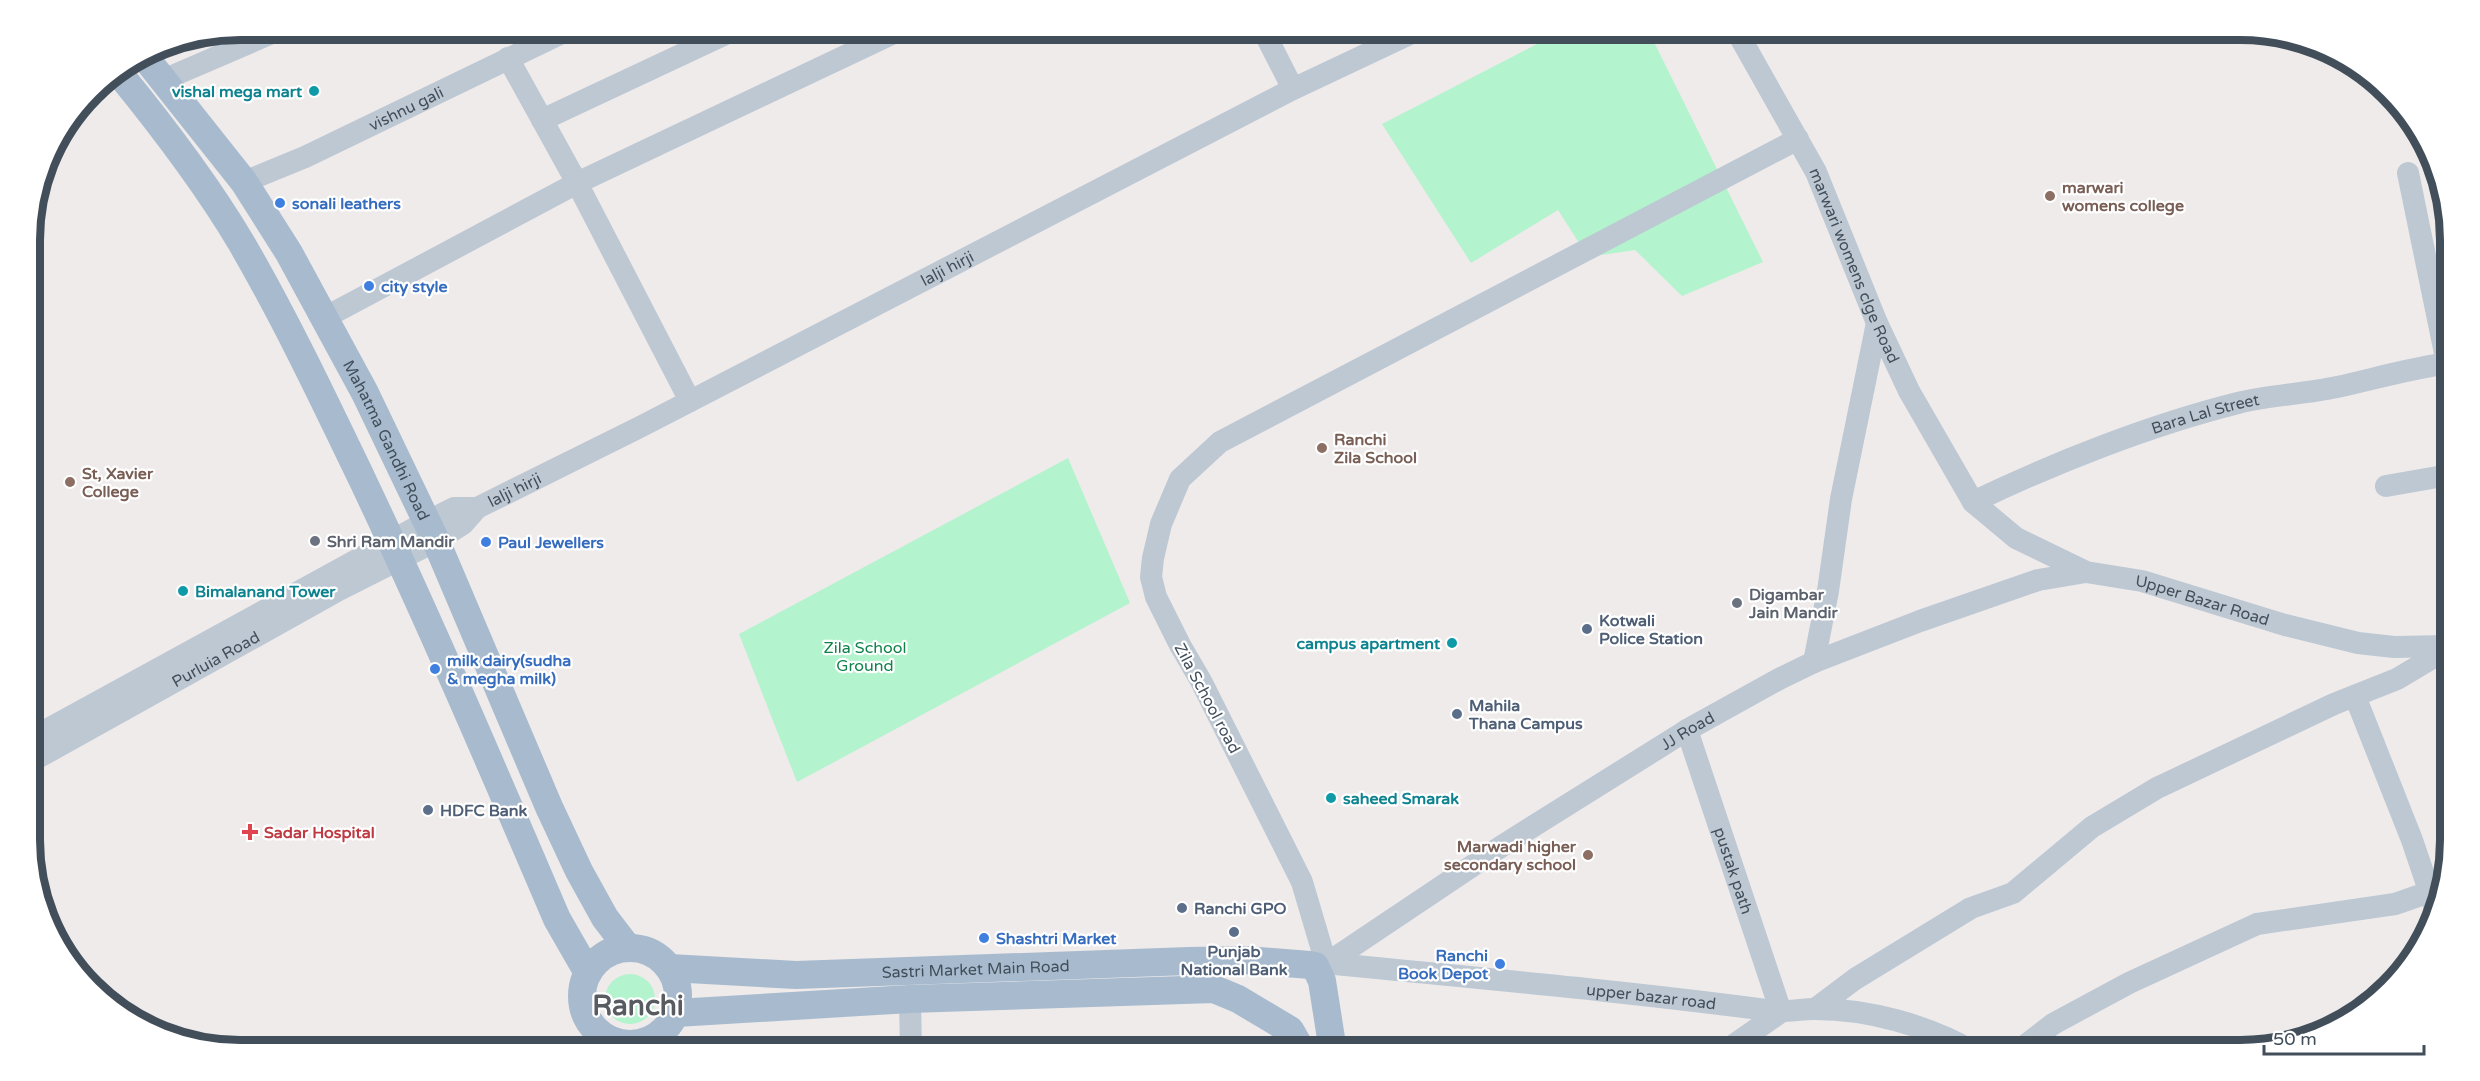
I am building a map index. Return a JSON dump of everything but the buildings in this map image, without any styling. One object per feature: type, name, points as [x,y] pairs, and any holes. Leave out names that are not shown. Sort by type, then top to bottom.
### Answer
[{"type":"main road","name":"Mahatma Gandhi Road","points":[[149,62],[244,182],[289,253],[365,393],[431,531],[549,807],[579,871],[605,918],[628,948]]},
{"type":"main road","points":[[123,79],[183,153],[241,243],[310,372],[395,549],[557,919],[588,973]]},
{"type":"main road","points":[[609,1040],[597,1032],[588,1021],[582,1004],[582,988],[588,973],[598,960],[612,951],[628,948],[644,950],[658,957],[670,968],[677,982],[679,998],[676,1013],[668,1026],[649,1040]]},
{"type":"main road","name":"Sastri Market Main Road","points":[[670,968],[796,975],[1189,961],[1281,962],[1321,967]]},
{"type":"main road","points":[[1321,967],[1331,1040]]},
{"type":"main road","points":[[676,1013],[910,999],[1214,989],[1238,999],[1290,1030],[1296,1040]]},
{"type":"main road","points":[[584,1040],[588,1021]]},
{"type":"street","points":[[1268,40],[1293,89]]},
{"type":"street","name":"lalji hirji","points":[[395,549],[431,531],[454,508],[477,508],[690,401],[1293,89],[1397,40]]},
{"type":"street","name":"marwari womens clge Road","points":[[1742,40],[1816,172],[1877,323],[1909,391],[1973,502]]},
{"type":"street","points":[[163,80],[254,41]]},
{"type":"street","name":"vishnu gali","points":[[244,182],[305,158],[545,41]]},
{"type":"street","points":[[542,120],[711,41]]},
{"type":"street","points":[[324,318],[577,183],[877,41]]},
{"type":"street","points":[[508,58],[577,183],[690,401]]},
{"type":"street","name":"Zila School road","points":[[1321,967],[1302,882],[1156,597],[1151,577],[1153,558],[1161,524],[1180,479],[1220,442],[1798,139]]},
{"type":"street","points":[[2408,173],[2440,325]]},
{"type":"street","points":[[1814,662],[1828,591],[1840,499],[1877,323]]},
{"type":"street","name":"Bara Lal Street","points":[[1973,502],[2077,457],[2160,427],[2239,403],[2334,388],[2440,365]]},
{"type":"street","points":[[2386,486],[2440,477]]},
{"type":"street","name":"Upper Bazar Road","points":[[1973,502],[2016,538],[2086,572],[2142,581],[2285,625],[2358,643],[2394,647],[2440,647]]},
{"type":"street","name":"Purluia Road","points":[[40,734],[395,549]]},
{"type":"street","name":"Purluia Road","points":[[40,756],[395,549]]},
{"type":"street","name":"JJ Road","points":[[1321,967],[1505,844],[1687,730],[1814,662],[1920,621],[2038,580],[2086,572]]},
{"type":"street","points":[[1815,1009],[1855,979],[1971,908],[2013,893],[2092,827],[2157,788],[2223,755],[2397,679],[2440,653]]},
{"type":"street","points":[[2355,696],[2433,890]]},
{"type":"street","name":"pustak path","points":[[1687,730],[1781,1011]]},
{"type":"street","points":[[2032,1040],[2053,1024],[2161,968],[2257,924],[2431,898]]},
{"type":"street","name":"upper bazar road","points":[[1321,967],[1663,996],[1781,1011],[1815,1009],[1870,1015],[1918,1026],[1948,1040]]},
{"type":"street","points":[[910,999],[911,1040]]},
{"type":"street","points":[[1740,1040],[1781,1011]]},
{"type":"green space","points":[[1544,40],[1653,40],[1763,262],[1682,296],[1635,250],[1588,257],[1558,210],[1471,263],[1382,124]]},
{"type":"green space","name":"Zila School Ground","points":[[1068,458],[1130,603],[797,782],[739,634]]},
{"type":"green space","points":[[630,974],[648,981],[655,999],[648,1017],[630,1024],[612,1017],[605,999],[612,981]]},
{"type":"place","name":"vishal mega mart","points":[[314,91]]},
{"type":"place","name":"marwari womens college","points":[[2050,196]]},
{"type":"place","name":"sonali leathers","points":[[280,203]]},
{"type":"place","name":"city style","points":[[369,286]]},
{"type":"place","name":"Ranchi Zila School","points":[[1322,448]]},
{"type":"place","name":"St, Xavier College","points":[[70,482]]},
{"type":"place","name":"Shri Ram Mandir","points":[[315,541]]},
{"type":"place","name":"Paul Jewellers","points":[[486,542]]},
{"type":"place","name":"Bimalanand Tower","points":[[183,591]]},
{"type":"place","name":"Digambar Jain Mandir","points":[[1737,603]]},
{"type":"place","name":"Kotwali Police Station","points":[[1587,629]]},
{"type":"place","name":"campus apartment","points":[[1452,643]]},
{"type":"place","name":"milk dairy(sudha & megha milk)","points":[[435,669]]},
{"type":"place","name":"Mahila Thana Campus","points":[[1457,714]]},
{"type":"place","name":"saheed Smarak","points":[[1331,798]]},
{"type":"place","name":"HDFC Bank","points":[[428,810]]},
{"type":"place","name":"Sadar Hospital","points":[[250,832]]},
{"type":"place","name":"Marwadi higher secondary school","points":[[1588,855]]},
{"type":"place","name":"Ranchi GPO","points":[[1182,908]]},
{"type":"place","name":"Punjab National Bank","points":[[1234,932]]},
{"type":"place","name":"Shashtri Market","points":[[984,938]]},
{"type":"place","name":"Ranchi Book Depot","points":[[1500,964]]},
{"type":"district","name":"Ranchi","points":[[638,1005]]}]
